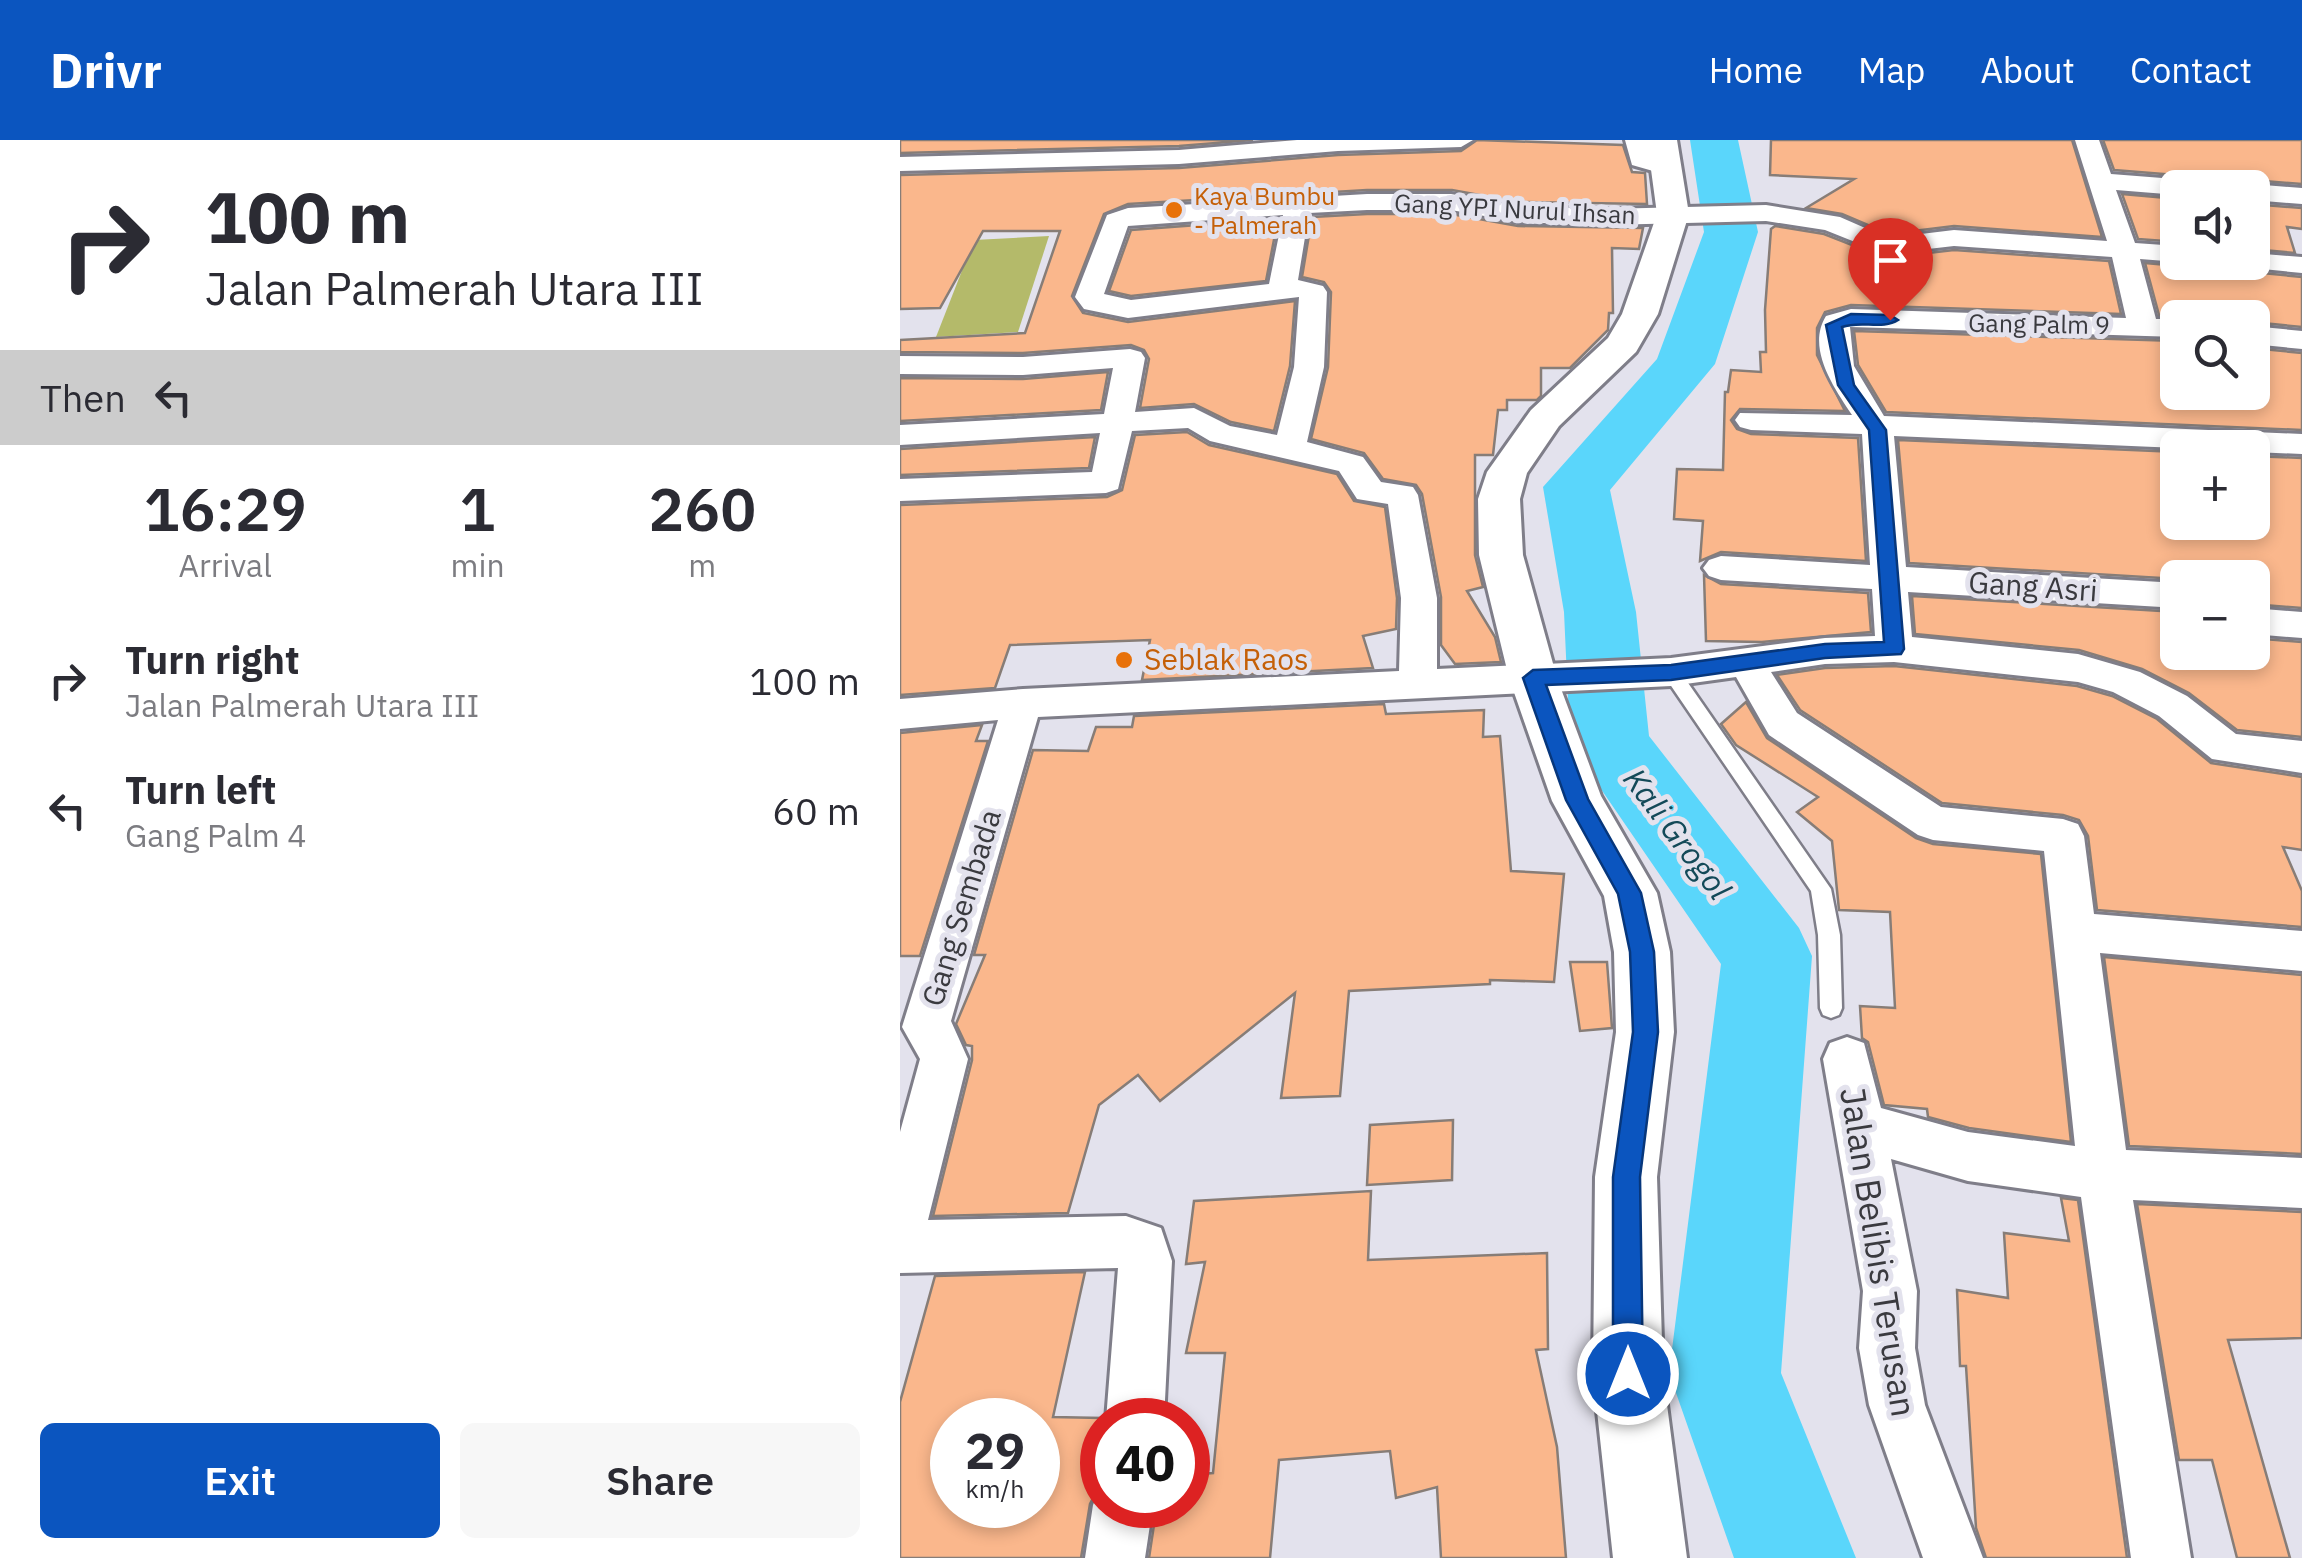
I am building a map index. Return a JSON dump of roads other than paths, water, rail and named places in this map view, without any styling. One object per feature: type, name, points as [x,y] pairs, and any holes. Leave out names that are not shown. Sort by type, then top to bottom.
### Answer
[{"type":"street","points":[[900,164],[1180,157],[1338,144],[1461,140]]},
{"type":"street","points":[[2087,140],[2123,248],[2143,326]]},
{"type":"street","points":[[1650,1558],[1628,1374],[1626,1177],[1645,1032],[1642,952],[1630,893],[1577,800],[1552,677],[1510,600],[1501,555],[1499,499],[1508,472],[1545,418],[1623,344],[1685,214],[1656,148]]},
{"type":"street","points":[[1160,216],[1180,157]]},
{"type":"street","points":[[2100,181],[2160,186]]},
{"type":"street","points":[[2270,193],[2302,196]]},
{"type":"street","name":"Gang YPI Nurul Ihsan","points":[[1122,308],[1111,302],[1094,303],[1089,297],[1112,225],[1128,216],[1367,202],[1451,202],[1518,214],[1606,218],[1766,213],[1831,223],[1885,246],[1954,238],[2160,252]]},
{"type":"street","points":[[1282,290],[1297,208]]},
{"type":"street","points":[[2270,262],[2302,265]]},
{"type":"street","points":[[900,490],[1103,483],[1108,480],[1130,358],[1126,342],[1117,332],[1122,308],[1309,290],[1313,298],[1310,368],[1290,446]]},
{"type":"street","name":"Gang Palm 9","points":[[1874,425],[1859,408],[1841,369],[1834,325],[1842,320],[2160,327]]},
{"type":"street","points":[[2270,337],[2302,340]]},
{"type":"street","points":[[900,366],[1022,366],[1130,358]]},
{"type":"street","points":[[900,435],[1194,418],[1221,434],[1290,446],[1351,464],[1359,470],[1369,491],[1403,498],[1419,598],[1418,682]]},
{"type":"street","points":[[1751,420],[2302,444]]},
{"type":"street","points":[[1874,425],[1894,649]]},
{"type":"street","name":"Gang Asri","points":[[1721,568],[2160,595]]},
{"type":"street","points":[[2270,622],[2302,625]]},
{"type":"street","points":[[900,714],[1023,703],[1671,672],[1837,650],[1894,649],[2078,668],[2126,682],[2173,706],[2226,748],[2302,758]]},
{"type":"street","points":[[1746,662],[1784,724],[1933,823],[2062,836],[2103,1172],[2160,1558]]},
{"type":"street","name":"Gang Sembada","points":[[900,1226],[944,1059],[939,1042],[926,1027],[927,1021],[1023,703]]},
{"type":"street","points":[[2075,932],[2302,951]]},
{"type":"street","name":"Jalan Belibis Terusan","points":[[1847,1059],[1890,1291],[1886,1348],[1897,1405],[1953,1558]]},
{"type":"street","points":[[1861,1125],[1904,1142],[1986,1162],[2302,1183]]},
{"type":"street","points":[[900,1247],[1126,1242],[1142,1248],[1145,1261],[1136,1398]]},
{"type":"street","points":[[1116,1558],[1121,1528]]},
{"type":"lane","points":[[1671,672],[1822,890],[1829,934],[1831,1008]]},
{"type":"waterway","name":"Kali Grogol","points":[[1714,140],[1731,232],[1685,364],[1576,487],[1600,612],[1610,744],[1767,956],[1725,1373],[1795,1558]]},
{"type":"place","name":"Kaya Bumbu - Palmerah","points":[[1174,210]]},
{"type":"place","name":"Seblak Raos","points":[[1124,660]]}]
